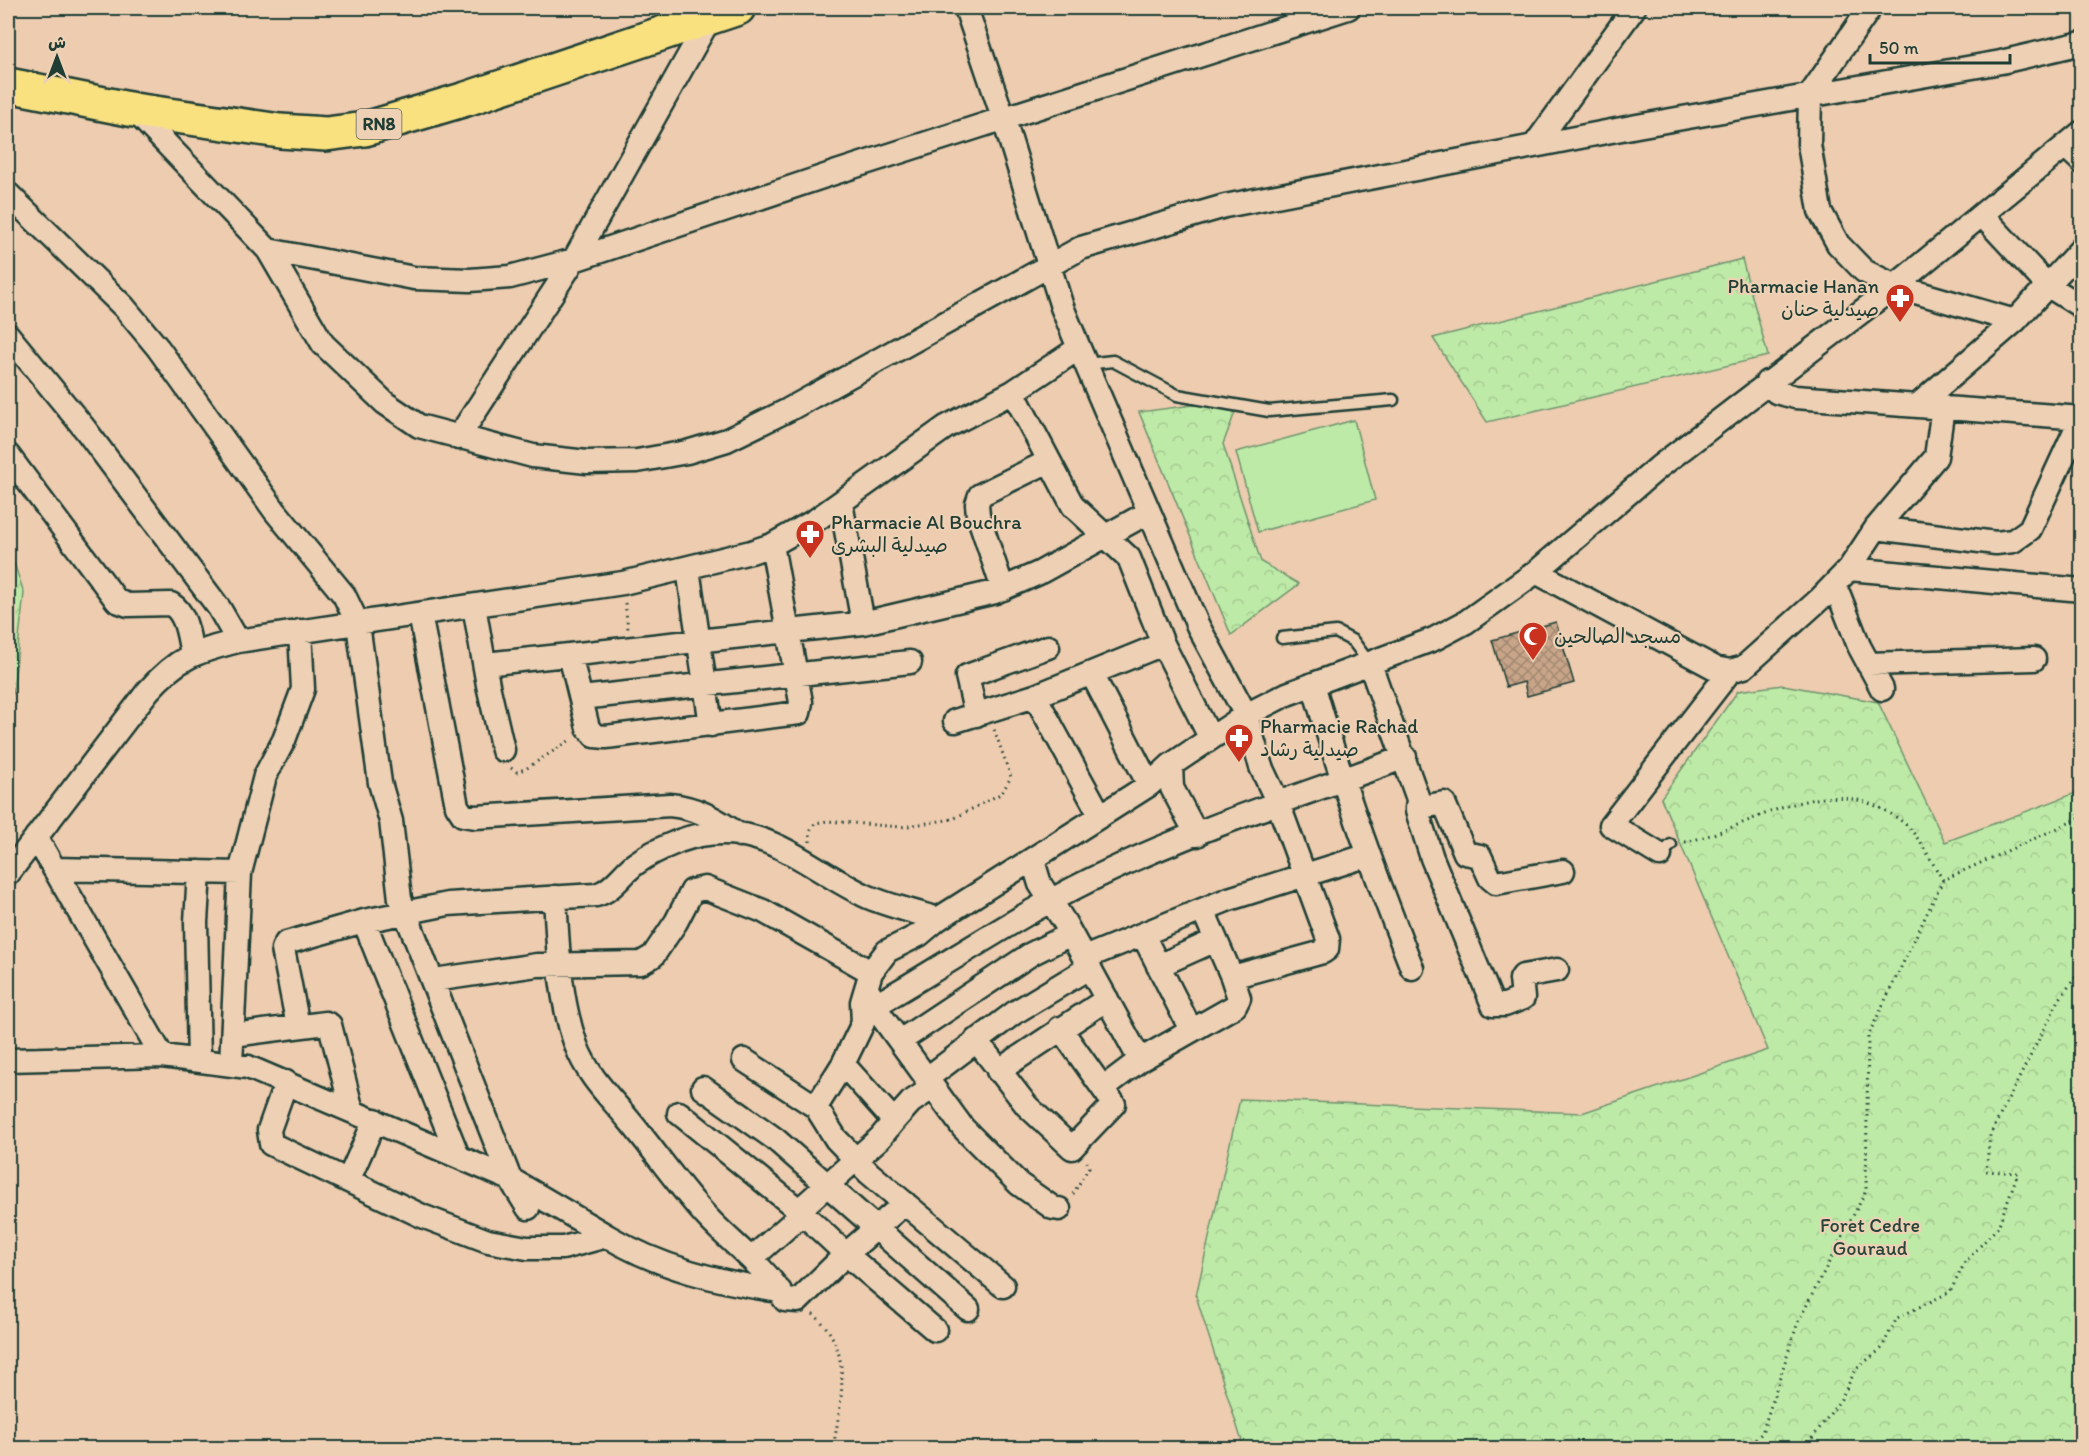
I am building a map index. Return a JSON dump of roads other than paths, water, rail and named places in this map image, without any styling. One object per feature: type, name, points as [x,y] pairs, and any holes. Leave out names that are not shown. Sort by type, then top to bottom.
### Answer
[{"type":"main road","name":"RN8","points":[[8,85],[134,110],[280,131],[326,134],[365,129],[466,99],[725,12]]},
{"type":"street","points":[[966,8],[1004,120],[1062,307],[1198,626],[1246,715],[1262,767],[1306,875],[1328,939],[1327,949],[1232,977]]},
{"type":"street","points":[[268,250],[414,278],[470,280],[510,278],[574,260],[837,172],[1348,8]]},
{"type":"street","points":[[1534,146],[1634,8]]},
{"type":"street","points":[[1870,8],[1810,95],[1809,144],[1813,180],[1820,211],[1838,244],[1864,271],[1895,286],[2015,321]]},
{"type":"street","points":[[458,438],[574,260],[725,12]]},
{"type":"street","points":[[134,110],[268,250],[323,344],[385,403],[419,426],[533,456],[587,462],[637,461],[687,452],[727,440],[788,410],[1081,248],[1110,237],[1225,206],[1534,146],[2001,62],[2082,43]]},
{"type":"street","points":[[816,1107],[843,1064],[863,1023],[862,1002],[868,978],[887,951],[919,935],[938,919],[1033,861],[1149,785],[1171,765],[1246,715],[1313,684],[1434,639],[1466,622],[1536,572],[1659,467],[1895,286],[2073,139],[2082,162]]},
{"type":"street","points":[[8,194],[124,307],[158,348],[275,511],[344,595],[358,624],[380,783],[391,821],[397,882],[406,911],[510,1179],[528,1208]]},
{"type":"street","points":[[1982,215],[2047,285],[2082,307]]},
{"type":"street","points":[[1918,405],[2015,321],[2082,248]]},
{"type":"street","points":[[2047,285],[2082,276]]},
{"type":"street","points":[[8,335],[92,438],[219,608],[238,641]]},
{"type":"street","points":[[8,874],[148,691],[165,672],[192,653],[238,641],[623,583],[688,569],[772,545],[841,503],[946,427],[1082,356]]},
{"type":"street","points":[[1767,382],[1776,392],[1795,397],[2081,418],[2030,530],[2013,541],[1996,543],[1876,528]]},
{"type":"street","points":[[1013,392],[1073,506],[1129,558],[1163,644],[1210,737]]},
{"type":"street","points":[[1536,572],[1715,668],[1730,671],[1744,667],[1821,598],[1849,569],[1876,528],[1936,457],[1943,407]]},
{"type":"street","points":[[8,455],[117,601],[128,605],[171,604],[176,607],[182,614],[192,653]]},
{"type":"street","points":[[1003,589],[978,515],[977,504],[980,495],[1049,461]]},
{"type":"street","points":[[841,503],[863,623]]},
{"type":"street","points":[[485,664],[863,623],[1003,589],[1039,573],[1149,512]]},
{"type":"street","points":[[570,655],[588,728],[595,736],[606,737],[800,713],[801,702],[772,545]]},
{"type":"street","points":[[688,569],[711,725]]},
{"type":"street","points":[[1849,569],[2082,590]]},
{"type":"street","points":[[1821,598],[1833,593],[1839,595],[1882,690]]},
{"type":"street","points":[[474,606],[503,750]]},
{"type":"street","points":[[420,614],[457,806],[463,814],[475,817],[670,805],[691,807],[716,819],[739,836]]},
{"type":"street","points":[[231,1064],[240,873],[265,776],[284,740],[303,689],[300,631]]},
{"type":"street","points":[[1048,646],[970,673],[966,679],[973,716],[1035,696],[1163,644]]},
{"type":"street","points":[[1869,664],[2034,659]]},
{"type":"street","points":[[581,698],[910,662]]},
{"type":"street","points":[[1370,664],[1405,757],[1432,858],[1493,1005],[1505,1005],[1523,998],[1521,979],[1523,976],[1557,970]]},
{"type":"street","points":[[1666,850],[1611,825],[1730,671]]},
{"type":"street","points":[[1092,674],[1149,785]]},
{"type":"street","points":[[1313,684],[1342,779],[1412,968]]},
{"type":"street","points":[[1035,696],[1100,815]]},
{"type":"street","points":[[874,1006],[1050,900],[1112,869],[1278,803],[1405,757]]},
{"type":"street","points":[[1171,765],[1172,788],[1197,835]]},
{"type":"street","points":[[1417,808],[1444,803],[1465,853],[1480,856],[1490,878],[1496,884],[1563,871]]},
{"type":"street","points":[[298,1026],[283,945],[298,938],[406,911],[448,904],[602,893],[636,864],[679,841],[712,834],[767,840],[810,862],[865,896],[938,919]]},
{"type":"street","points":[[36,837],[162,1056]]},
{"type":"street","points":[[751,1259],[880,1138],[910,1102],[976,1040],[1087,962],[1203,910],[1369,855]]},
{"type":"street","points":[[1033,861],[1040,884],[1087,962],[1140,1060]]},
{"type":"street","points":[[54,869],[240,873]]},
{"type":"street","points":[[199,872],[196,922],[199,1060]]},
{"type":"street","points":[[434,980],[537,965],[641,963],[653,956],[676,922],[692,891],[705,888],[764,911],[868,978],[874,1006],[929,1083],[985,1152],[1019,1184],[1053,1208],[1059,1209]]},
{"type":"street","points":[[555,897],[563,1001],[576,1047],[601,1091],[627,1119],[694,1203],[789,1296]]},
{"type":"street","points":[[1103,1088],[1140,1060],[1238,1003],[1232,977],[1203,910]]},
{"type":"street","points":[[364,921],[458,1156]]},
{"type":"street","points":[[900,1041],[1031,954],[1071,934]]},
{"type":"street","points":[[1143,935],[1191,1030]]},
{"type":"street","points":[[1158,966],[1216,940]]},
{"type":"street","points":[[998,1071],[1107,999]]},
{"type":"street","points":[[233,1035],[326,1023],[330,1025],[352,1111]]},
{"type":"street","points":[[976,1040],[1027,1106],[1072,1148],[1114,1104],[1060,1028]]},
{"type":"street","points":[[8,1060],[162,1056],[248,1067],[510,1179],[626,1247],[690,1273],[789,1296],[846,1254],[905,1203]]},
{"type":"street","points":[[744,1060],[816,1107],[836,1139],[856,1160],[1003,1286]]},
{"type":"street","points":[[843,1064],[894,1121]]},
{"type":"street","points":[[286,1082],[269,1130],[271,1144],[348,1181],[422,1216],[488,1241],[527,1248],[563,1248],[607,1236]]},
{"type":"street","points":[[703,1088],[775,1140],[968,1309]]},
{"type":"street","points":[[679,1113],[800,1212],[935,1330]]},
{"type":"street","points":[[348,1181],[375,1120]]},
{"type":"street","points":[[900,1299],[927,1272]]},
{"type":"lane","points":[[1082,356],[1113,362],[1177,395],[1269,411],[1393,400]]},
{"type":"lane","points":[[1282,638],[1336,632],[1353,641],[1370,664]]},
{"type":"place","name":"Pharmacie Hanan صيدلية حنان","points":[[1900,324]]},
{"type":"place","name":"Pharmacie Al Bouchra صيدلية البشرى","points":[[810,560]]},
{"type":"place","name":"مسجد الصالحين","points":[[1533,662]]},
{"type":"place","name":"Pharmacie Rachad صيدلية رشاد","points":[[1239,764]]},
{"type":"park label","name":"Foret Cedre Gouraud","points":[[1870,1236]]}]
